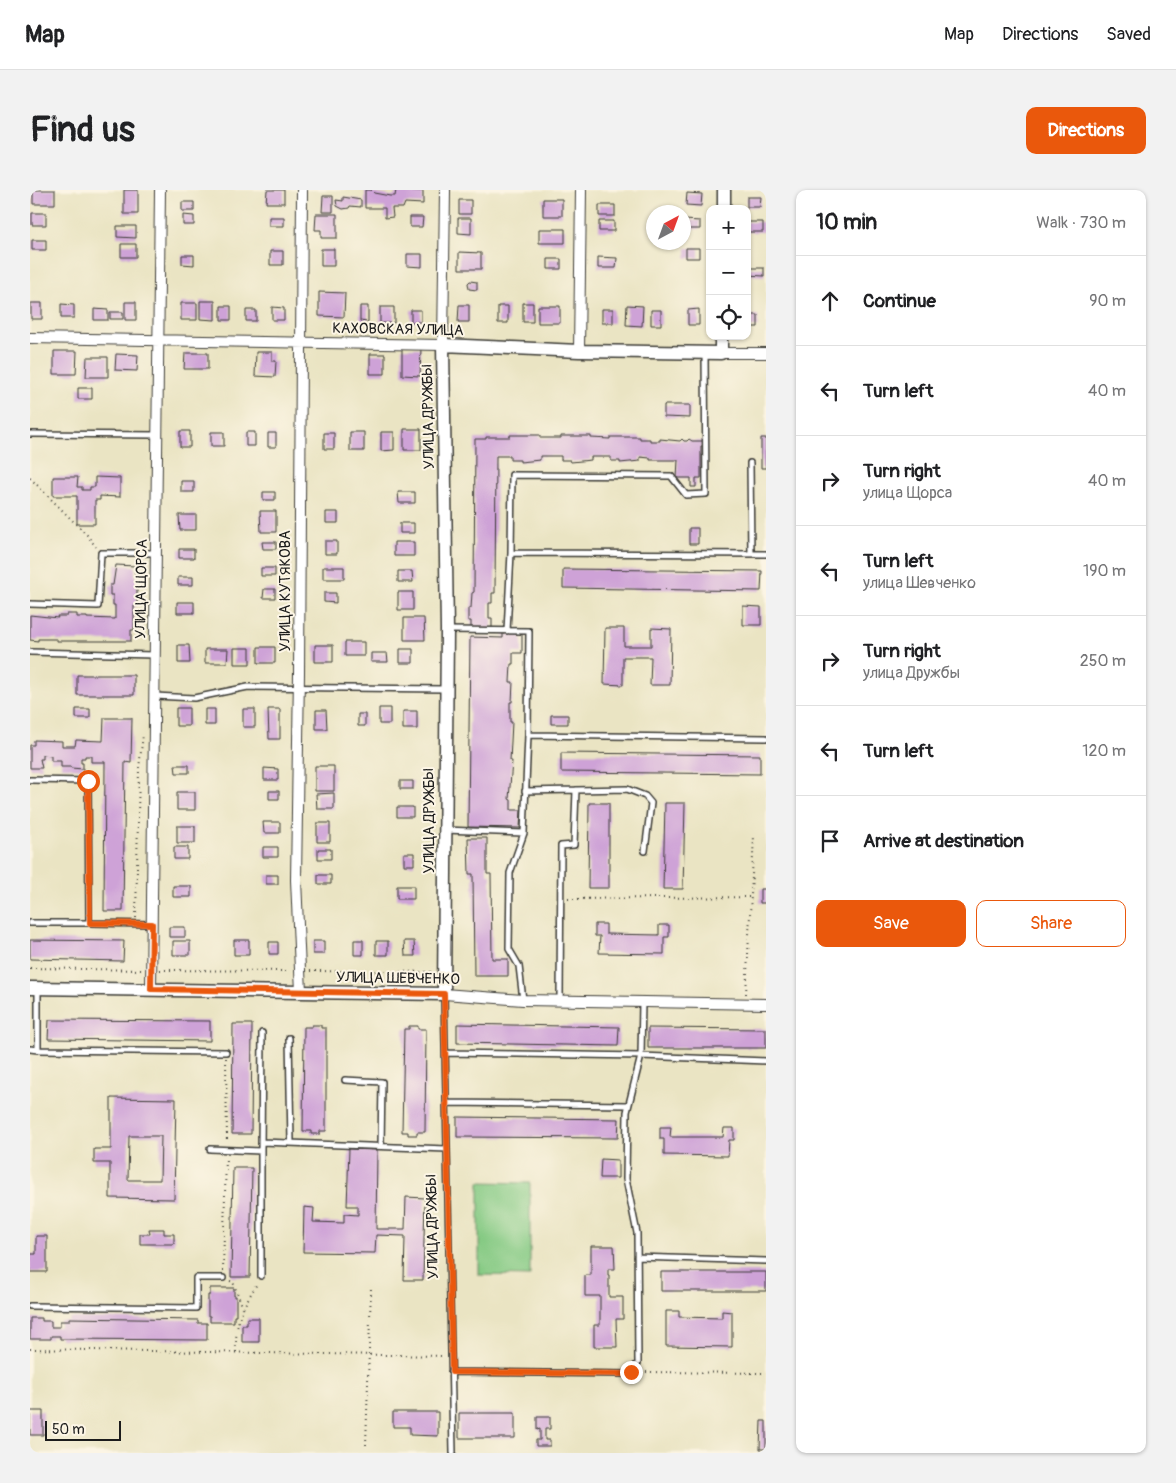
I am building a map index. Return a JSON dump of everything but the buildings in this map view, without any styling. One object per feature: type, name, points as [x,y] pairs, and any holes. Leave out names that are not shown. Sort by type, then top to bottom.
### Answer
[{"type":"street","name":"УЛИЦА ЩОРСА","points":[[151,989],[160,190]]},
{"type":"street","name":"УЛИЦА КУТЯКОВА","points":[[301,992],[296,880],[302,190]]},
{"type":"street","name":"УЛИЦА ДРУЖБЫ","points":[[444,994],[447,630],[443,345],[445,190]]},
{"type":"street","points":[[579,351],[581,190]]},
{"type":"street","points":[[724,190],[724,205]]},
{"type":"street","name":"КАХОВСКАЯ УЛИЦА","points":[[30,338],[443,345],[579,351],[766,353]]},
{"type":"street","points":[[721,340],[721,353]]},
{"type":"street","name":"УЛИЦА ШЕВЧЕНКО","points":[[34,988],[444,994],[523,1000],[766,1004]]},
{"type":"lane","points":[[507,631],[512,475],[671,476],[686,495],[706,494],[705,352]]},
{"type":"lane","points":[[30,434],[158,435]]},
{"type":"lane","points":[[750,463],[751,554]]},
{"type":"lane","points":[[30,604],[98,606],[101,553],[156,553]]},
{"type":"lane","points":[[511,553],[766,554]]},
{"type":"lane","points":[[447,630],[529,631],[528,735],[524,833],[510,873],[509,949],[520,966],[523,1000]]},
{"type":"lane","points":[[30,652],[155,655]]},
{"type":"lane","points":[[154,696],[194,698],[248,687],[446,689]]},
{"type":"lane","points":[[528,735],[766,738]]},
{"type":"lane","points":[[30,780],[88,781],[90,923]]},
{"type":"lane","points":[[525,791],[627,789],[645,796],[651,803],[645,850]]},
{"type":"lane","points":[[560,1000],[561,846],[574,845],[576,790]]},
{"type":"lane","points":[[445,830],[524,833]]},
{"type":"lane","points":[[30,923],[152,924]]},
{"type":"lane","points":[[34,988],[38,1050]]},
{"type":"lane","name":"УЛИЦА ДРУЖБЫ","points":[[444,994],[453,1453]]},
{"type":"lane","points":[[452,1372],[629,1374],[638,1363],[637,1233],[626,1179],[627,1112],[641,1056],[642,1002]]},
{"type":"lane","points":[[261,1276],[262,1033]]},
{"type":"lane","points":[[289,1038],[291,1142]]},
{"type":"lane","points":[[30,1049],[226,1052]]},
{"type":"lane","points":[[446,1053],[641,1056],[766,1061]]},
{"type":"lane","points":[[345,1080],[382,1082],[381,1146]]},
{"type":"lane","points":[[446,1103],[628,1105]]},
{"type":"lane","points":[[262,1142],[447,1150]]},
{"type":"lane","points":[[210,1149],[261,1151]]},
{"type":"lane","points":[[637,1257],[766,1261]]},
{"type":"lane","points":[[30,1306],[196,1308],[196,1278],[223,1278]]},
{"type":"path","points":[[30,478],[87,535],[101,553]]},
{"type":"path","points":[[136,924],[139,768],[143,734]]},
{"type":"path","points":[[746,1004],[754,836]]},
{"type":"path","points":[[561,899],[751,897]]},
{"type":"path","points":[[30,968],[444,972]]},
{"type":"path","points":[[226,1052],[223,1278],[233,1282],[243,1308]]},
{"type":"path","points":[[236,1353],[236,1336],[240,1313],[261,1276]]},
{"type":"path","points":[[366,1445],[371,1286]]},
{"type":"path","points":[[30,1349],[451,1356]]},
{"type":"path","points":[[631,1372],[766,1373]]},
{"type":"green space","points":[[479,1182],[530,1183],[530,1276],[479,1275]]},
{"type":"route","points":[[88,781],[90,923],[152,924],[151,989],[444,994],[452,1372],[629,1374],[631,1372]]}]
